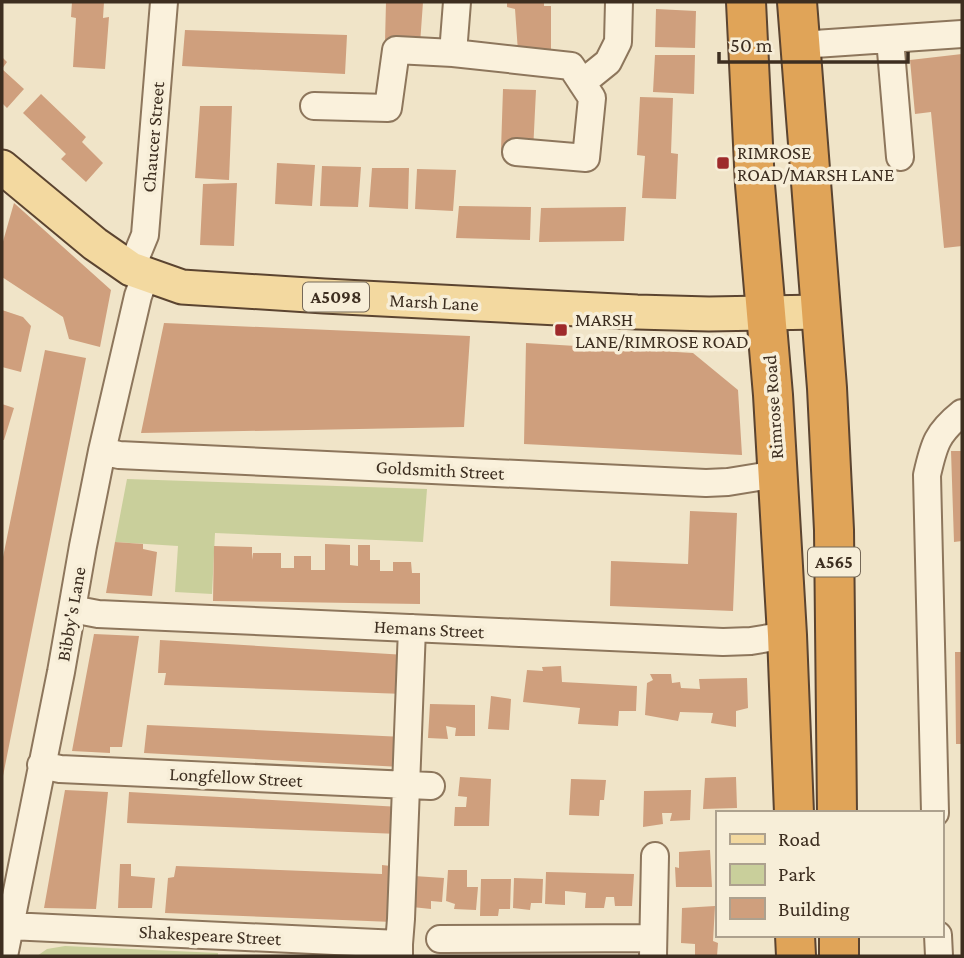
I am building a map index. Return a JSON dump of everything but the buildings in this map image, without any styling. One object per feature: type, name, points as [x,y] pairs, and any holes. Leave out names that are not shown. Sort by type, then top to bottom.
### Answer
[{"type":"highway","name":"Rimrose Road","points":[[746,2],[755,185],[767,314],[787,635],[793,811]]},
{"type":"highway","name":"A565","points":[[797,2],[827,388],[834,530],[837,811]]},
{"type":"highway","points":[[795,937],[796,956]]},
{"type":"highway","points":[[839,937],[839,956]]},
{"type":"main road","name":"Marsh Lane","points":[[3,176],[95,244],[139,271],[182,287],[637,312],[821,312]]},
{"type":"street","name":"Chaucer Street","points":[[139,271],[145,235],[164,2]]},
{"type":"street","points":[[453,52],[457,2]]},
{"type":"street","points":[[582,83],[608,62],[618,43],[619,2]]},
{"type":"street","points":[[800,45],[962,34]]},
{"type":"street","points":[[890,39],[900,157]]},
{"type":"street","points":[[314,106],[388,108],[396,50],[453,52],[571,66],[592,98],[586,158],[516,152]]},
{"type":"street","name":"Bibby's Lane","points":[[4,956],[102,451],[138,296],[139,271]]},
{"type":"street","points":[[935,811],[927,475],[934,447],[947,425],[962,413]]},
{"type":"street","name":"Goldsmith Street","points":[[102,451],[120,455],[706,483],[777,474]]},
{"type":"street","name":"Hemans Street","points":[[72,609],[98,614],[723,642],[787,635]]},
{"type":"street","points":[[399,950],[419,786],[412,628]]},
{"type":"street","name":"Longfellow Street","points":[[41,765],[60,769],[419,786]]},
{"type":"street","points":[[440,939],[561,937],[653,947],[655,856]]},
{"type":"street","name":"Shakespeare Street","points":[[9,926],[399,950]]},
{"type":"street","points":[[938,937],[939,956]]},
{"type":"green space","points":[[127,479],[427,489],[423,542],[215,533],[212,594],[175,592],[178,546],[115,542]]},
{"type":"green space","points":[[65,946],[218,953],[218,956],[37,956],[47,949]]},
{"type":"place","name":"RIMROSE ROAD/MARSH LANE","points":[[723,163]]},
{"type":"place","name":"MARSH LANE/RIMROSE ROAD","points":[[561,330]]}]
